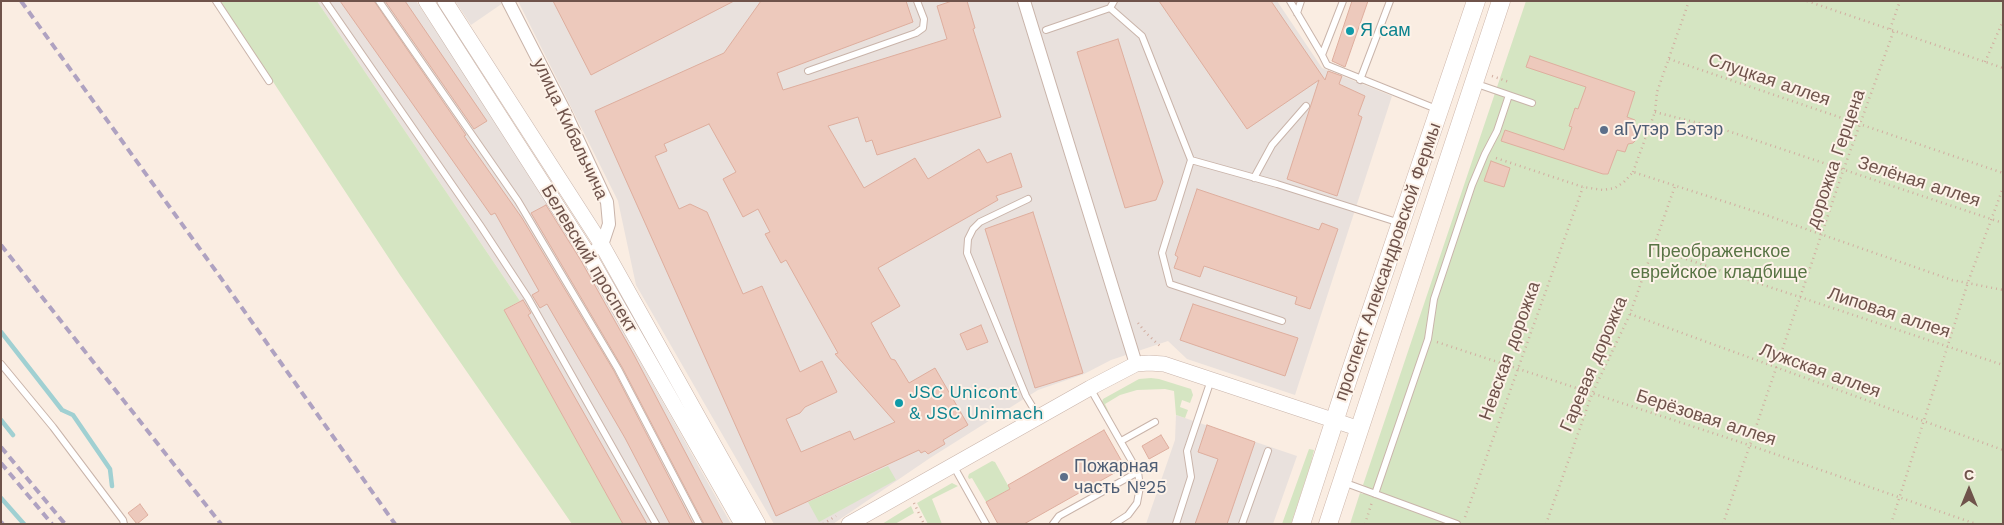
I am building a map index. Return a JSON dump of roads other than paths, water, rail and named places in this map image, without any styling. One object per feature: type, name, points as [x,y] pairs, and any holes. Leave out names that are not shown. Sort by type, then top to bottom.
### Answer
[{"type":"main road","name":"проспект Александровской Фермы","points":[[1301,524],[1476,1]]},
{"type":"main road","name":"проспект Александровской Фермы","points":[[1328,524],[1501,1]]},
{"type":"street","name":"Белевский проспект","points":[[426,1],[588,254],[742,524]]},
{"type":"street","name":"Белевский проспект","points":[[444,1],[602,245],[758,524]]},
{"type":"street","name":"улица Кибальчича","points":[[508,1],[565,112],[607,202],[609,224],[602,245]]},
{"type":"street","points":[[1024,1],[1136,364]]},
{"type":"street","points":[[588,254],[602,245]]},
{"type":"street","points":[[844,519],[954,465],[1136,364],[1164,364],[1360,430]]},
{"type":"lane","points":[[216,1],[268,81]]},
{"type":"lane","points":[[326,1],[528,298],[656,524]]},
{"type":"lane","points":[[379,1],[518,201],[618,369],[699,524]]},
{"type":"lane","points":[[808,71],[916,33],[923,28],[924,19],[917,1]]},
{"type":"lane","points":[[1046,30],[1110,8],[1114,1]]},
{"type":"lane","points":[[1290,1],[1327,65],[1360,80],[1440,110]]},
{"type":"lane","points":[[1297,12],[1301,1]]},
{"type":"lane","points":[[1322,55],[1343,1]]},
{"type":"lane","points":[[1360,80],[1390,1]]},
{"type":"lane","points":[[1110,8],[1142,36],[1191,160],[1162,253],[1170,284],[1282,321]]},
{"type":"lane","points":[[1474,84],[1532,103]]},
{"type":"lane","points":[[1375,494],[1428,339],[1434,299],[1472,185],[1497,131],[1509,95]]},
{"type":"lane","points":[[1254,178],[1272,145],[1306,106]]},
{"type":"lane","points":[[1191,160],[1402,224]]},
{"type":"lane","points":[[1028,199],[977,226],[968,240],[967,253],[1026,396],[1039,417]]},
{"type":"lane","points":[[1,364],[53,427],[123,520],[124,524]]},
{"type":"lane","points":[[1176,524],[1191,477],[1187,451],[1211,380]]},
{"type":"lane","points":[[1090,388],[1138,472],[1140,487],[1137,504],[1128,515],[1114,524]]},
{"type":"lane","points":[[1121,441],[1155,422]]},
{"type":"lane","points":[[1242,524],[1268,451]]},
{"type":"lane","points":[[954,465],[986,524]]},
{"type":"lane","points":[[1053,524],[1059,516],[1138,472]]},
{"type":"lane","points":[[1342,482],[1458,524]]},
{"type":"waterway","points":[[1,332],[62,410],[73,415],[110,469],[112,486]]},
{"type":"waterway","points":[[1,420],[13,435]]},
{"type":"waterway","points":[[1,498],[24,524]]},
{"type":"railway","points":[[21,1],[395,524]]},
{"type":"railway","points":[[1,245],[221,524]]},
{"type":"railway","points":[[1,447],[65,524]]},
{"type":"railway","points":[[1,463],[52,524]]},
{"type":"place","name":"Я сам","points":[[1350,31]]},
{"type":"place","name":"аГутэр Бэтэр","points":[[1604,130]]},
{"type":"place","name":"JSC Unicont & JSC Unimach","points":[[899,403]]},
{"type":"place","name":"Пожарная часть №25","points":[[1064,477]]},
{"type":"park label","name":"Преображенское еврейское кладбище","points":[[1719,262]]}]
